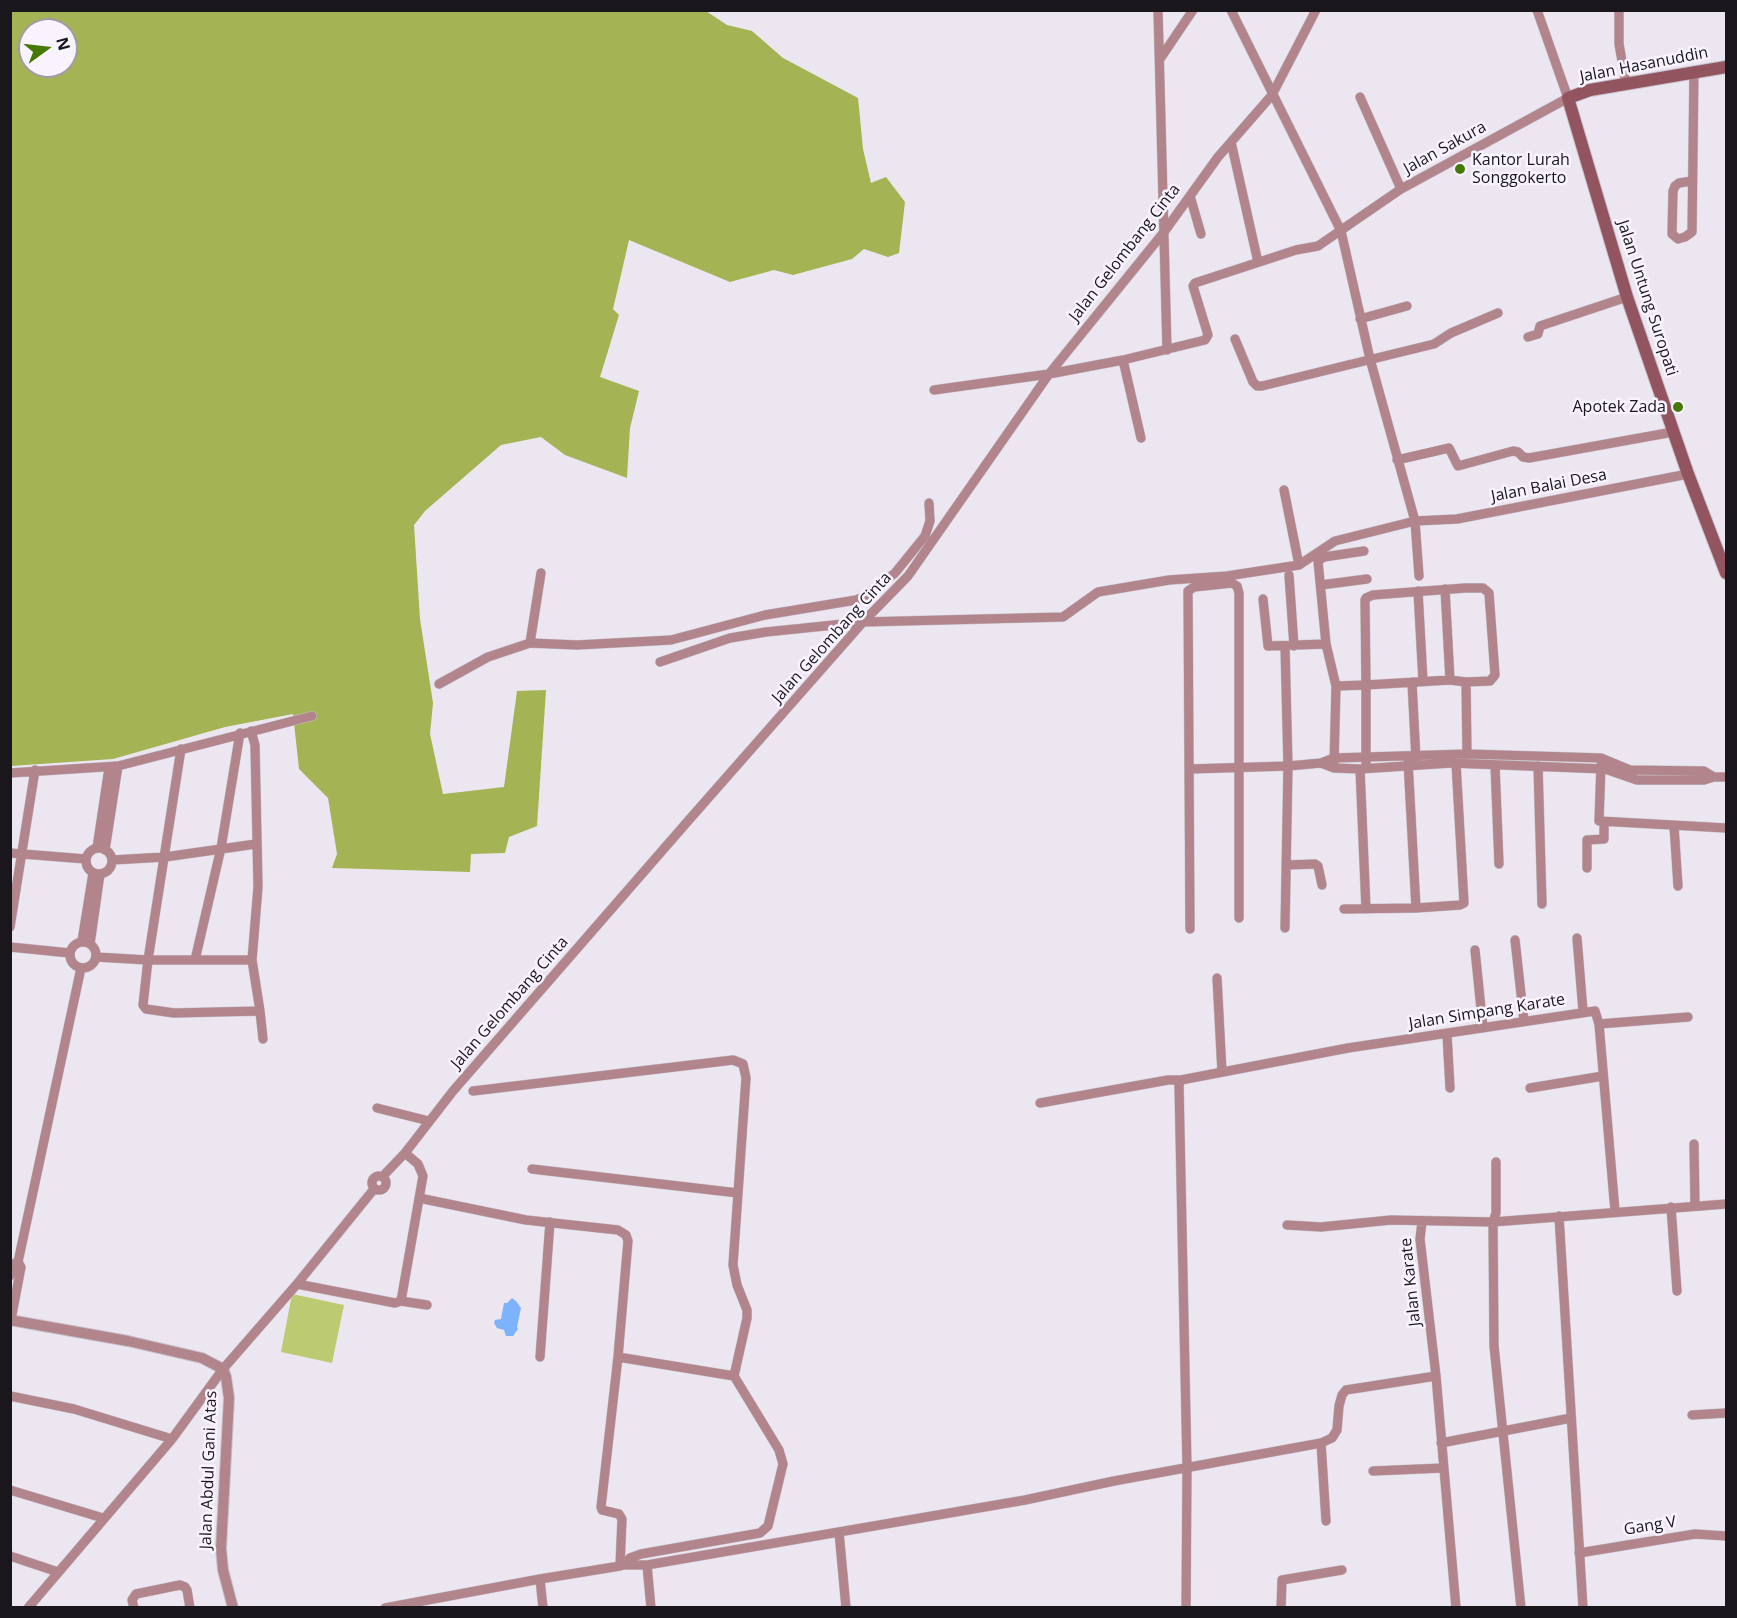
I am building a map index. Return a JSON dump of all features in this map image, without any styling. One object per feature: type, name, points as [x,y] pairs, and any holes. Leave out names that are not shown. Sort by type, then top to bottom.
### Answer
[{"type":"main road","name":"Jalan Hasanuddin","points":[[1568,98],[1590,90],[1726,67]]},
{"type":"main road","name":"Jalan Untung Suropati","points":[[1568,98],[1628,297],[1673,432],[1726,573]]},
{"type":"street","points":[[934,390],[1049,374],[1167,350],[1158,10]]},
{"type":"street","points":[[1160,59],[1192,10]]},
{"type":"street","points":[[1231,10],[1341,231],[1370,359],[1415,521],[1419,576]]},
{"type":"street","name":"Jalan Gelombang Cinta","points":[[297,1284],[374,1189],[380,1190],[384,1187],[386,1183],[383,1176],[405,1153],[453,1091],[863,621],[908,576],[1049,374],[1164,232],[1231,142],[1272,95],[1316,10]]},
{"type":"street","points":[[1537,10],[1568,98]]},
{"type":"street","points":[[1619,10],[1619,44],[1626,84]]},
{"type":"street","points":[[1692,181],[1679,183],[1673,191],[1672,234],[1678,239],[1692,232],[1694,71]]},
{"type":"street","points":[[1360,97],[1401,189]]},
{"type":"street","name":"Jalan Sakura","points":[[1167,350],[1205,340],[1208,336],[1193,286],[1195,283],[1296,250],[1318,246],[1401,189],[1568,98]]},
{"type":"street","points":[[1231,142],[1258,262]]},
{"type":"street","points":[[1190,195],[1201,234]]},
{"type":"street","points":[[1528,337],[1538,334],[1540,326],[1628,297]]},
{"type":"street","points":[[1360,319],[1407,306]]},
{"type":"street","points":[[1235,339],[1253,382],[1259,387],[1437,343],[1451,333],[1498,313]]},
{"type":"street","points":[[1123,360],[1141,438]]},
{"type":"street","points":[[1397,460],[1449,448],[1458,466],[1513,451],[1529,458],[1673,432]]},
{"type":"street","name":"Jalan Balai Desa","points":[[1299,565],[1335,541],[1415,521],[1457,519],[1688,474]]},
{"type":"street","points":[[660,662],[730,638],[863,621],[1063,617],[1098,592],[1169,580],[1227,576],[1299,565],[1284,490]]},
{"type":"street","points":[[439,684],[488,657],[530,643],[577,645],[671,640],[765,615],[856,600],[865,596],[895,573],[925,536],[930,521],[929,503]]},
{"type":"street","points":[[1334,763],[1336,686],[1326,644],[1318,561],[1319,558],[1364,551]]},
{"type":"street","points":[[530,643],[541,573]]},
{"type":"street","points":[[1285,928],[1290,646],[1289,575]]},
{"type":"street","points":[[1321,585],[1367,579]]},
{"type":"street","points":[[1190,929],[1188,591],[1194,586],[1232,583],[1237,586],[1239,593],[1239,918]]},
{"type":"street","points":[[1336,686],[1366,685],[1450,680],[1490,681],[1495,675],[1490,593],[1483,588],[1445,589],[1373,595],[1366,598],[1366,685],[1366,757],[1363,769],[1366,909]]},
{"type":"street","points":[[1445,589],[1450,680]]},
{"type":"street","points":[[1418,591],[1423,681]]},
{"type":"street","points":[[1263,599],[1269,647],[1326,644]]},
{"type":"street","points":[[1412,682],[1416,908]]},
{"type":"street","points":[[1466,682],[1467,754]]},
{"type":"street","points":[[10,773],[113,767],[312,716]]},
{"type":"street","points":[[251,730],[255,745],[258,887],[252,960],[263,1039]]},
{"type":"street","points":[[195,960],[221,848],[240,733]]},
{"type":"street","points":[[181,749],[143,1005],[146,1009],[190,1014],[260,1011]]},
{"type":"street","points":[[1334,763],[1363,769],[1412,760],[1467,754],[1538,766],[1610,770],[1637,780],[1704,780],[1726,777]]},
{"type":"street","points":[[1190,769],[1334,763],[1366,757],[1456,763],[1601,758],[1630,770],[1704,771],[1714,777]]},
{"type":"street","points":[[1601,758],[1599,821],[1726,828]]},
{"type":"street","points":[[1498,761],[1499,864]]},
{"type":"street","points":[[1344,909],[1416,908],[1464,903],[1456,763]]},
{"type":"street","points":[[1538,766],[1542,904]]},
{"type":"street","points":[[101,849],[113,767]]},
{"type":"street","points":[[10,927],[35,770]]},
{"type":"street","points":[[1587,868],[1587,840],[1604,839],[1604,822]]},
{"type":"street","points":[[1674,826],[1678,886]]},
{"type":"street","points":[[101,849],[112,860],[165,857],[256,844]]},
{"type":"street","points":[[97,874],[87,867],[86,859],[90,852],[101,849]]},
{"type":"street","points":[[10,853],[86,859]]},
{"type":"street","points":[[97,874],[108,871],[112,860]]},
{"type":"street","points":[[1287,865],[1315,864],[1318,866],[1322,885]]},
{"type":"street","points":[[86,943],[97,874]]},
{"type":"street","points":[[1577,938],[1583,1011]]},
{"type":"street","points":[[1515,940],[1524,1021]]},
{"type":"street","points":[[86,943],[95,949],[96,957],[92,964],[81,968],[71,961],[70,952],[73,946],[86,943]]},
{"type":"street","points":[[10,947],[70,952]]},
{"type":"street","points":[[1475,950],[1483,1029]]},
{"type":"street","points":[[96,957],[148,960],[252,960]]},
{"type":"street","points":[[10,1276],[16,1259],[66,1044],[81,968]]},
{"type":"street","points":[[1217,978],[1222,1072]]},
{"type":"street","name":"Jalan Simpang Karate","points":[[1040,1103],[1137,1085],[1183,1080],[1348,1048],[1483,1029],[1583,1011],[1595,1011],[1599,1024]]},
{"type":"street","points":[[1615,1211],[1599,1024],[1688,1017]]},
{"type":"street","points":[[1447,1034],[1450,1088]]},
{"type":"street","points":[[473,1091],[737,1060],[745,1068],[733,1265],[737,1285],[747,1310],[747,1318],[734,1376],[779,1450],[782,1459],[782,1468],[768,1526],[755,1534],[641,1554],[630,1558],[622,1566]]},
{"type":"street","points":[[1530,1088],[1603,1076]]},
{"type":"street","points":[[1183,1080],[1179,1085],[1187,1467],[1186,1608]]},
{"type":"street","points":[[377,1108],[429,1121]]},
{"type":"street","points":[[1694,1144],[1695,1205]]},
{"type":"street","points":[[401,1301],[423,1176],[413,1159],[405,1153]]},
{"type":"street","points":[[1496,1162],[1496,1213],[1493,1222],[1494,1346],[1521,1608]]},
{"type":"street","points":[[532,1169],[738,1193]]},
{"type":"street","points":[[419,1198],[505,1216],[618,1230],[626,1235],[628,1241],[618,1357],[601,1507],[602,1510],[619,1514],[622,1519],[622,1566]]},
{"type":"street","name":"Jalan Karate","points":[[1456,1608],[1436,1376],[1420,1239],[1422,1222],[1493,1222],[1726,1203]]},
{"type":"street","points":[[1671,1207],[1677,1291]]},
{"type":"street","points":[[1559,1216],[1583,1608]]},
{"type":"street","points":[[1287,1225],[1322,1227],[1391,1220],[1422,1222]]},
{"type":"street","points":[[540,1357],[550,1222]]},
{"type":"street","points":[[16,1259],[21,1267],[11,1320],[128,1341],[201,1358],[223,1370]]},
{"type":"street","points":[[28,1608],[172,1439],[223,1370],[297,1284],[395,1303],[401,1301],[426,1305]]},
{"type":"street","points":[[618,1357],[734,1376]]},
{"type":"street","name":"Jalan Abdul Gani Atas","points":[[223,1370],[229,1398],[221,1548],[223,1570],[233,1608]]},
{"type":"street","points":[[385,1608],[540,1579],[622,1566],[647,1565],[1025,1500],[1321,1443],[1332,1438],[1337,1430],[1339,1406],[1346,1390],[1436,1376]]},
{"type":"street","points":[[10,1396],[74,1409],[172,1439]]},
{"type":"street","points":[[1692,1415],[1726,1413]]},
{"type":"street","points":[[1442,1443],[1571,1418]]},
{"type":"street","points":[[1321,1443],[1326,1521]]},
{"type":"street","points":[[1373,1471],[1443,1468]]},
{"type":"street","points":[[10,1490],[103,1518]]},
{"type":"street","points":[[839,1532],[846,1608]]},
{"type":"street","name":"Gang V","points":[[1579,1553],[1695,1534],[1726,1536]]},
{"type":"street","points":[[10,1556],[58,1572]]},
{"type":"street","points":[[647,1565],[651,1608]]},
{"type":"street","points":[[1281,1608],[1282,1580],[1342,1570]]},
{"type":"street","points":[[540,1579],[543,1608]]},
{"type":"street","points":[[134,1608],[132,1597],[136,1594],[180,1585],[187,1590],[190,1608]]},
{"type":"green space","points":[[11,11],[706,11],[727,25],[752,31],[783,58],[858,98],[863,149],[871,183],[886,177],[905,202],[899,253],[888,257],[864,249],[852,259],[793,275],[774,270],[730,282],[629,240],[613,309],[619,315],[600,377],[639,391],[630,428],[627,478],[565,455],[541,437],[501,445],[425,511],[414,525],[420,619],[433,703],[430,734],[443,794],[504,787],[517,691],[546,690],[537,826],[509,837],[505,853],[471,854],[470,872],[332,868],[337,854],[328,798],[299,769],[293,714],[225,727],[113,759],[11,766]]},
{"type":"green space","points":[[292,1294],[344,1305],[332,1363],[281,1352]]},
{"type":"water","points":[[512,1298],[521,1308],[518,1329],[513,1336],[506,1336],[504,1330],[497,1328],[494,1323],[495,1320],[501,1319],[504,1303]]},
{"type":"place","name":"Kantor Lurah Songgokerto","points":[[1460,169]]},
{"type":"place","name":"Apotek Zada","points":[[1678,407]]}]
